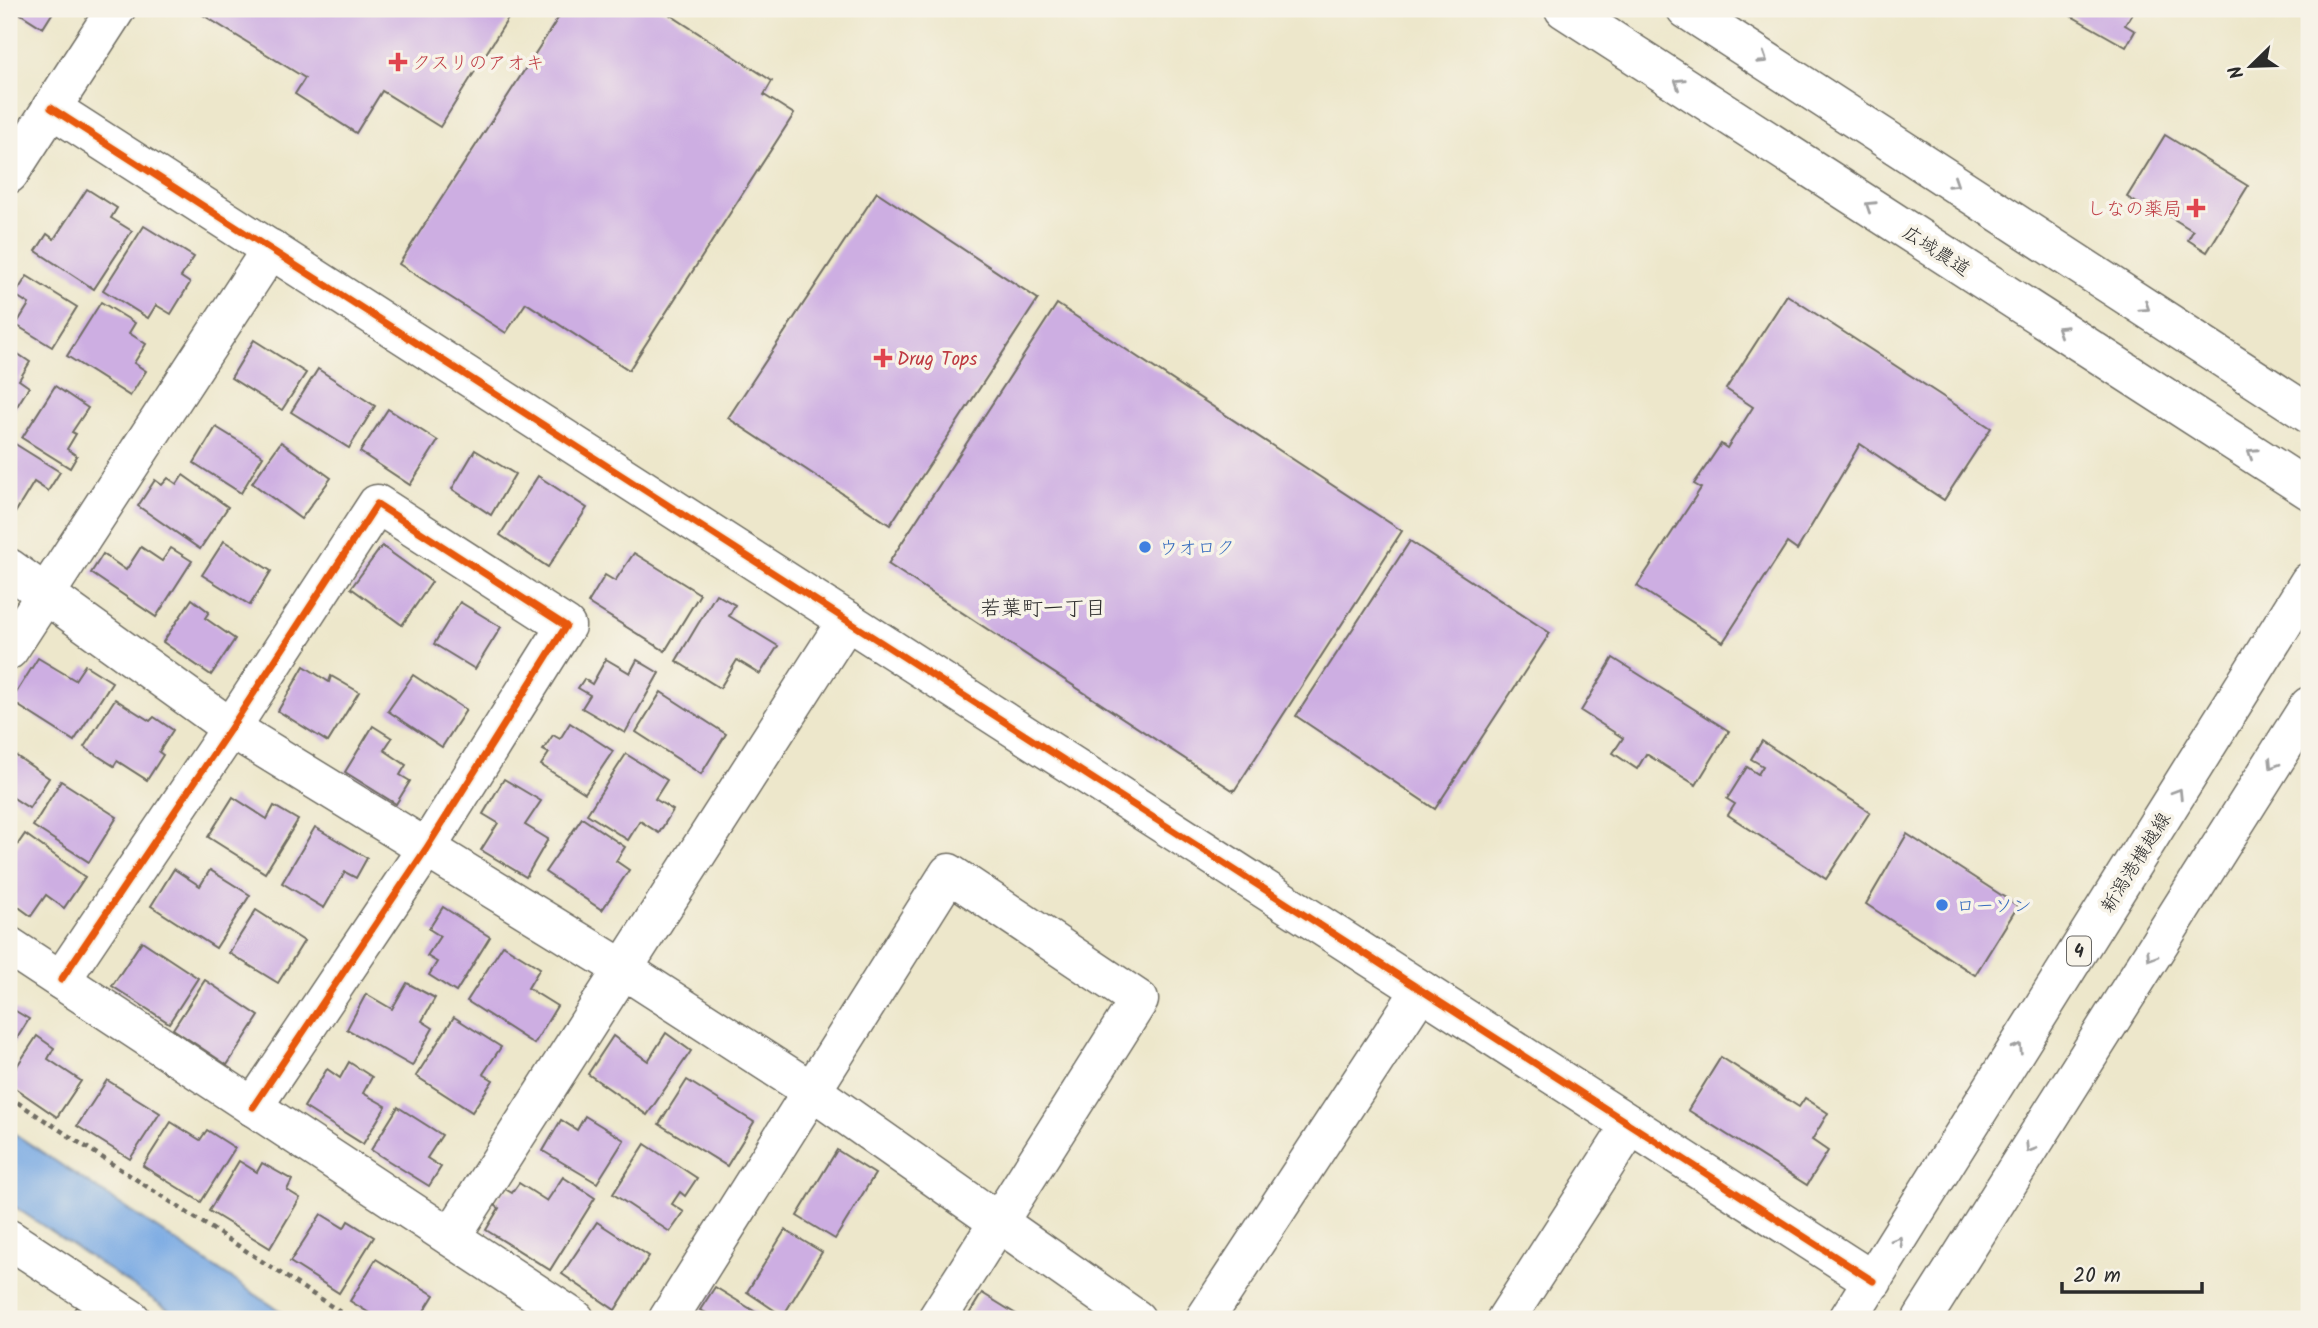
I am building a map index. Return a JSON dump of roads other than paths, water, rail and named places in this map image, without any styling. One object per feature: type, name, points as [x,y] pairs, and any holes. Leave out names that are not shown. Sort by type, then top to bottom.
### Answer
[{"type":"street","points":[[9,174],[116,9]]},
{"type":"street","name":"広域農道","points":[[1564,9],[2309,490]]},
{"type":"street","points":[[1686,9],[2309,414]]},
{"type":"street","points":[[51,108],[1873,1281]]},
{"type":"street","points":[[9,650],[271,249]]},
{"type":"street","points":[[61,981],[377,504],[566,626],[426,849],[253,1107]]},
{"type":"street","points":[[9,568],[231,728],[623,970],[812,1091],[1136,1319]]},
{"type":"street","name":"新潟港横越線","points":[[1849,1319],[2309,582]]},
{"type":"street","points":[[451,1237],[847,620]]},
{"type":"street","points":[[1922,1319],[2309,706]]},
{"type":"street","points":[[668,1319],[949,873],[1139,1000],[937,1319]]},
{"type":"street","points":[[9,946],[575,1319]]},
{"type":"street","points":[[1205,1319],[1421,990]]},
{"type":"street","points":[[1506,1319],[1631,1125]]},
{"type":"street","points":[[9,1239],[131,1319]]},
{"type":"water","points":[[9,1130],[292,1319],[182,1319],[9,1203]]},
{"type":"place","name":"クスリのアオキ","points":[[398,62]]},
{"type":"place","name":"しなの薬局","points":[[2196,208]]},
{"type":"place","name":"Drug Tops","points":[[883,358]]},
{"type":"place","name":"ウオロク","points":[[1145,547]]},
{"type":"place","name":"ローソン","points":[[1942,905]]},
{"type":"district","name":"若葉町一丁目","points":[[1043,608]]}]
